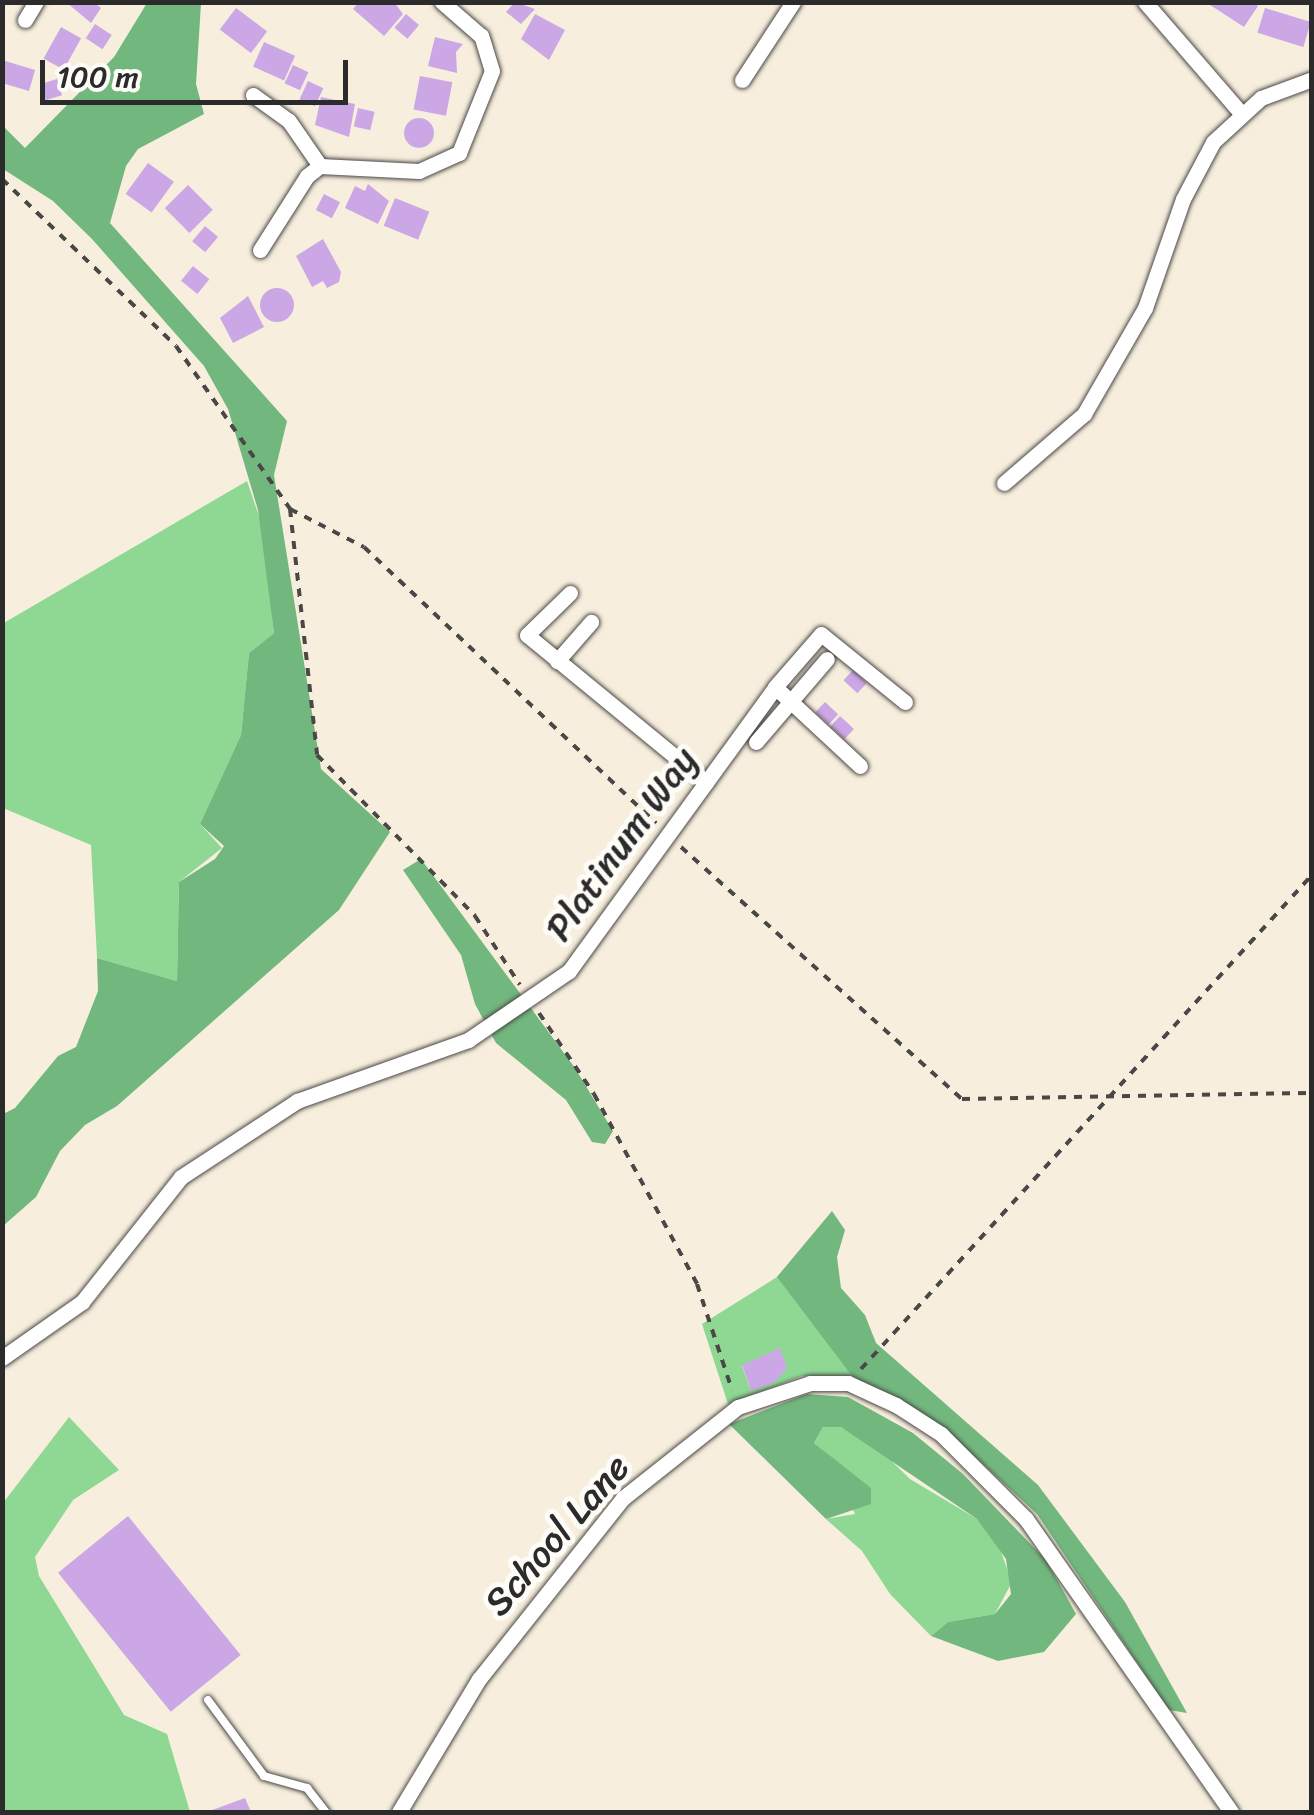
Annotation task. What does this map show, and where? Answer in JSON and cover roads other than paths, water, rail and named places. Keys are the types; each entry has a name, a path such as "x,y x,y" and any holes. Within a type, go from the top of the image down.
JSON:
{"street":[{"path":"24,20 36,2"},
{"path":"260,250 306,176 320,166 419,171 459,153 492,71 481,36 442,2"},
{"path":"742,80 793,2"},
{"path":"1144,2 1240,112"},
{"path":"1004,483 1084,414 1145,308 1184,199 1212,142 1240,112 1312,79"},
{"path":"253,95 289,121 320,166"},
{"path":"570,594 527,636 706,782"},
{"path":"557,660 591,622"},
{"name":"Platinum Way","path":"3,1356 82,1302 181,1178 297,1101 468,1040 569,971 775,686 822,634 904,702"},
{"path":"756,742 827,658"},
{"path":"775,686 860,766"},
{"name":"School Lane","path":"399,1812 479,1679 623,1498 738,1407 810,1383 848,1384 941,1434 1026,1519 1231,1812"}],"lane":[{"path":"208,1700 264,1776 307,1788 326,1812"}]}
